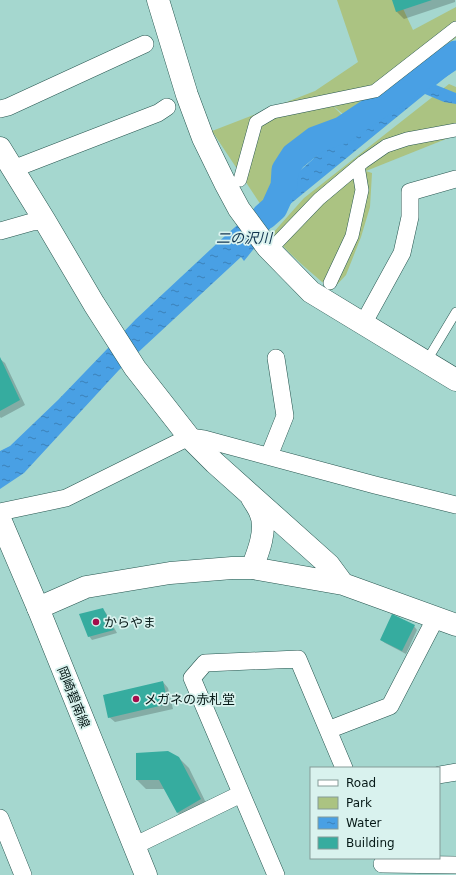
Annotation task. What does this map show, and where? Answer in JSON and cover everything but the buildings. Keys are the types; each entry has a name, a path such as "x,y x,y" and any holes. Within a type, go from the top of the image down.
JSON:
{"street":[{"path":"158,0 187,95 203,138 239,209 268,249 311,292 456,380"},
{"path":"240,180 256,122 273,112 375,91 456,28"},
{"path":"0,109 8,107 145,44"},
{"path":"13,169 158,113 167,107"},
{"path":"268,249 319,199 358,166 386,146 407,139 456,130"},
{"path":"0,148 94,304 135,368 190,437 215,463 329,565 343,584"},
{"path":"330,283 352,236 362,190 358,166"},
{"path":"363,324 402,253 410,217 410,192 456,180"},
{"path":"0,231 32,222 45,221"},
{"path":"269,456 286,416 276,358"},
{"path":"0,512 66,498 190,437 204,439 456,505"},
{"path":"249,494 261,513 262,528 260,548 252,568"},
{"name":"岡崎碧南線","path":"0,519 38,608 146,875"},
{"path":"38,608 86,587 170,573 232,568 252,568 343,584 456,625"},
{"path":"328,730 390,706 435,617"},
{"path":"276,875 192,678 205,663 298,659 344,767"},
{"path":"440,775 456,772"},
{"path":"134,846 241,794"},
{"path":"0,818 23,875"},
{"path":"383,866 456,865"}],"lane":[{"path":"426,362 456,312"}],"green space":[{"path":"337,0 399,0 413,30 456,7 456,38 348,118 332,105 343,116 292,144 261,205 212,131 315,91 358,62"},
{"path":"449,84 456,87 456,135 366,171 372,173 370,207 361,237 346,275 332,290 301,264 272,234 304,198"}],"water":[{"path":"456,45 456,69 436,85 456,93 456,104 444,102 425,94 289,205 244,261 241,257 119,370 24,473 0,489 0,451 10,446 58,400 136,319 226,235 319,154 264,199 283,157 363,109 339,137 399,84"}],"waterway":[{"name":"二の沢川","path":"265,216 274,208 284,186 285,170 294,156 315,140 342,130 456,54"}],"place":[{"name":"からやま","path":"96,622"},
{"name":"メガネの赤札堂","path":"136,699"}]}
